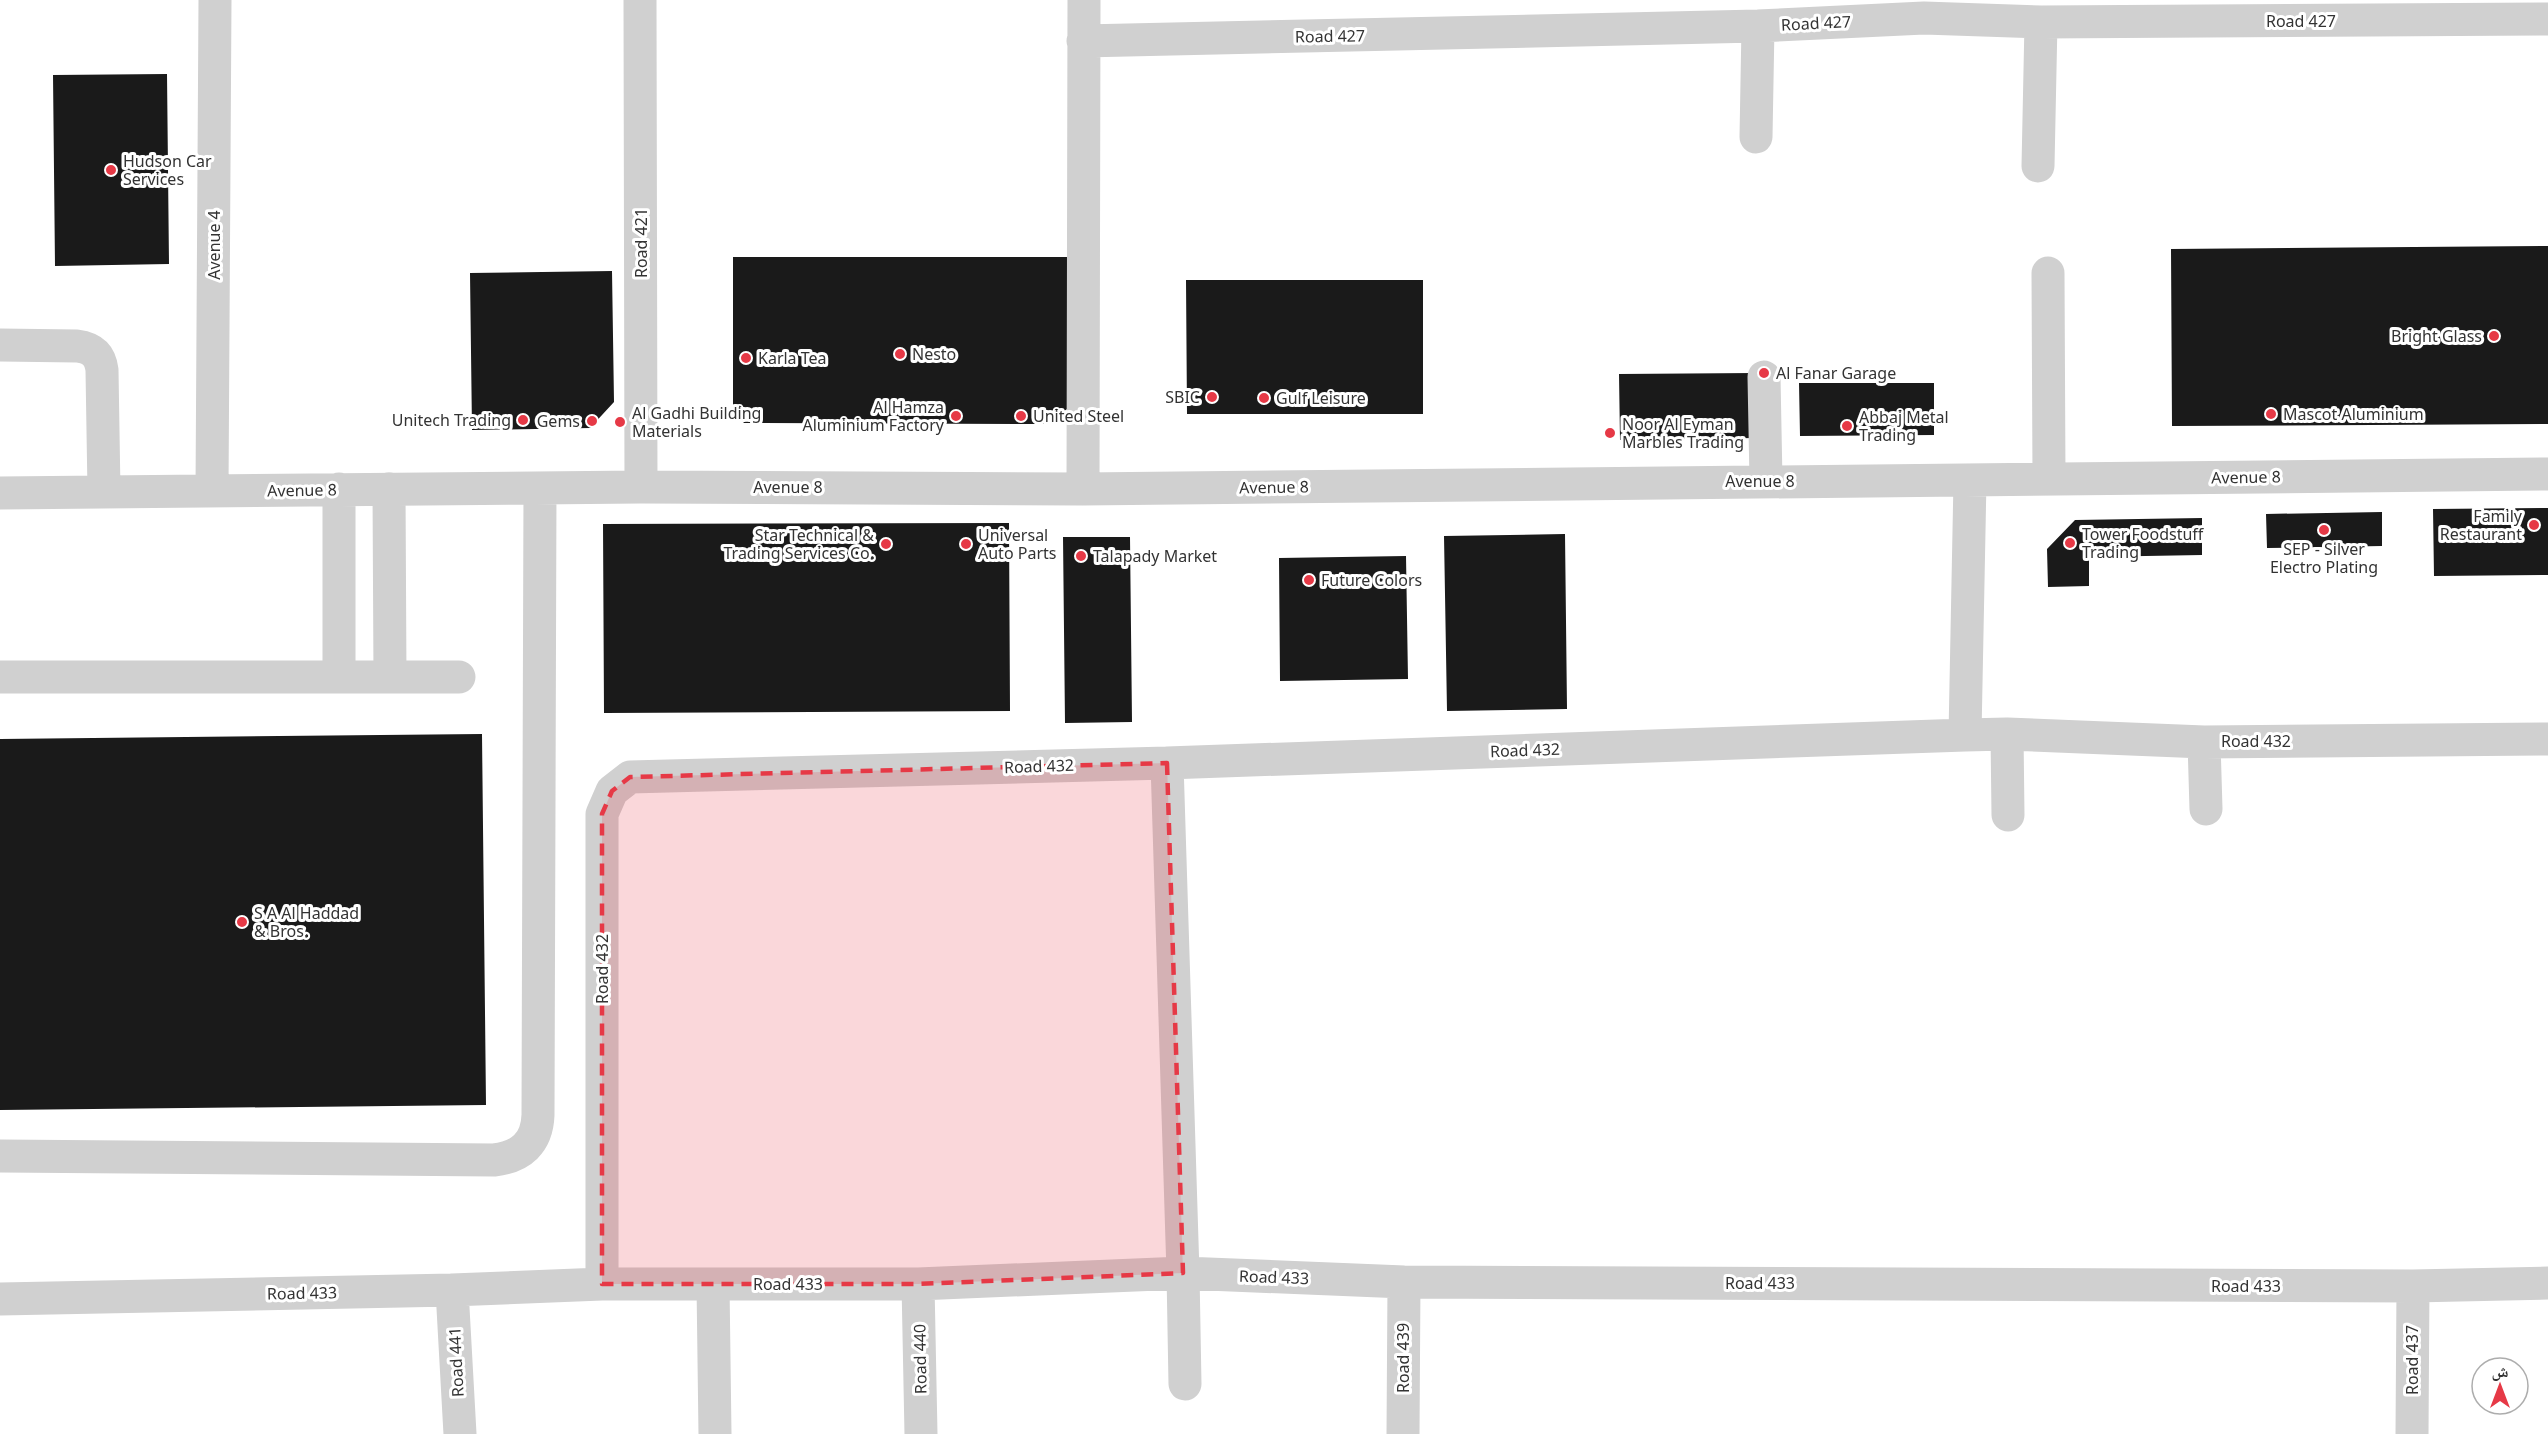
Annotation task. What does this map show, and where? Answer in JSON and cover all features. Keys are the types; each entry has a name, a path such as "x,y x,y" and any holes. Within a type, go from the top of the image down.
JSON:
{"street":[{"name":"Avenue 4","path":"212,490 215,0"},
{"name":"Road 421","path":"640,0 641,487"},
{"path":"1083,0 1083,489"},
{"name":"Road 427","path":"1083,41 1758,26 1924,9 2040,22 2548,20"},
{"path":"2038,166 2040,22"},
{"path":"1756,137 1758,26"},
{"path":"2048,273 2049,479"},
{"path":"0,345 87,347 101,360 104,492"},
{"path":"1764,377 1766,481"},
{"name":"Avenue 8","path":"0,493 641,487 1083,489 2548,474"},
{"path":"1970,480 1989,735 2002,815"},
{"path":"0,1156 494,1160 508,1158 521,1152 531,1142 537,1128 538,1115 540,488"},
{"path":"339,489 339,677"},
{"path":"389,489 390,677"},
{"path":"0,677 459,677"},
{"name":"Road 432","path":"602,1284 602,814 612,791 630,777 1167,763 1989,735 2204,742 2548,740"},
{"path":"2204,742 2206,808"},
{"path":"1167,763 1176,1384"},
{"name":"Road 433","path":"0,1299 452,1290 602,1284 918,1284 1174,1274 1404,1282 2413,1286 2548,1283"},
{"name":"Road 439","path":"1403,1434 1404,1282"},
{"path":"713,1284 715,1434"},
{"name":"Road 440","path":"918,1284 921,1434"},
{"name":"Road 437","path":"2412,1434 2413,1286"},
{"name":"Road 441","path":"452,1290 460,1434"}],"highlighted area":[{"path":"1167,763 1183,1273 918,1284 602,1284 602,814 612,791 630,777"}],"building":[{"name":"Hudson Car Services","path":"167,74 169,264 55,266 53,75"},
{"path":"2548,246 2548,424 2172,426 2171,249"},
{"name":"Nesto","path":"733,257 1067,257 1067,409 1051,424 744,423 733,410"},
{"path":"612,271 614,402 590,428 472,430 470,273"},
{"path":"1186,280 1423,280 1423,414 1187,414"},
{"path":"1755,373 1756,438 1620,440 1619,374"},
{"path":"1799,383 1934,383 1934,435 1800,436"},
{"path":"2548,508 2548,575 2434,576 2433,509"},
{"name":"SEP - Silver Electro Plating","path":"2382,512 2382,546 2267,548 2266,514"},
{"path":"2202,518 2202,555 2089,557 2089,586 2048,587 2047,549 2075,520"},
{"path":"1009,523 1010,711 604,713 603,524"},
{"path":"1565,534 1567,709 1447,711 1444,536"},
{"path":"1063,537 1130,537 1132,722 1065,723"},
{"path":"1406,556 1408,679 1280,681 1279,558"},
{"name":"S A Al Haddad & Bros.","path":"482,734 486,1105 0,1110 0,739"}],"place":[{"name":"Hudson Car Services","path":"111,170"},
{"name":"Bright Glass","path":"2494,336"},
{"name":"Nesto","path":"900,354"},
{"name":"Karla Tea","path":"746,358"},
{"name":"Al Fanar Garage","path":"1764,373"},
{"name":"SBIC","path":"1212,397"},
{"name":"Gulf Leisure","path":"1264,398"},
{"name":"Mascot Aluminium","path":"2271,414"},
{"name":"Al Hamza Aluminium Factory","path":"956,416"},
{"name":"United Steel","path":"1021,416"},
{"name":"Unitech Trading","path":"523,420"},
{"name":"Gems","path":"592,421"},
{"name":"Al Gadhi Building Materials","path":"620,422"},
{"name":"Abbaj Metal Trading","path":"1847,426"},
{"name":"Noor Al Eyman Marbles Trading","path":"1610,433"},
{"name":"Family Restaurant","path":"2534,525"},
{"name":"SEP - Silver Electro Plating","path":"2324,530"},
{"name":"Tower Foodstuff Trading","path":"2070,543"},
{"name":"Star Technical & Trading Services Co.","path":"886,544"},
{"name":"Universal Auto Parts","path":"966,544"},
{"name":"Talapady Market","path":"1081,556"},
{"name":"Future Colors","path":"1309,580"},
{"name":"S A Al Haddad & Bros.","path":"242,922"}]}
